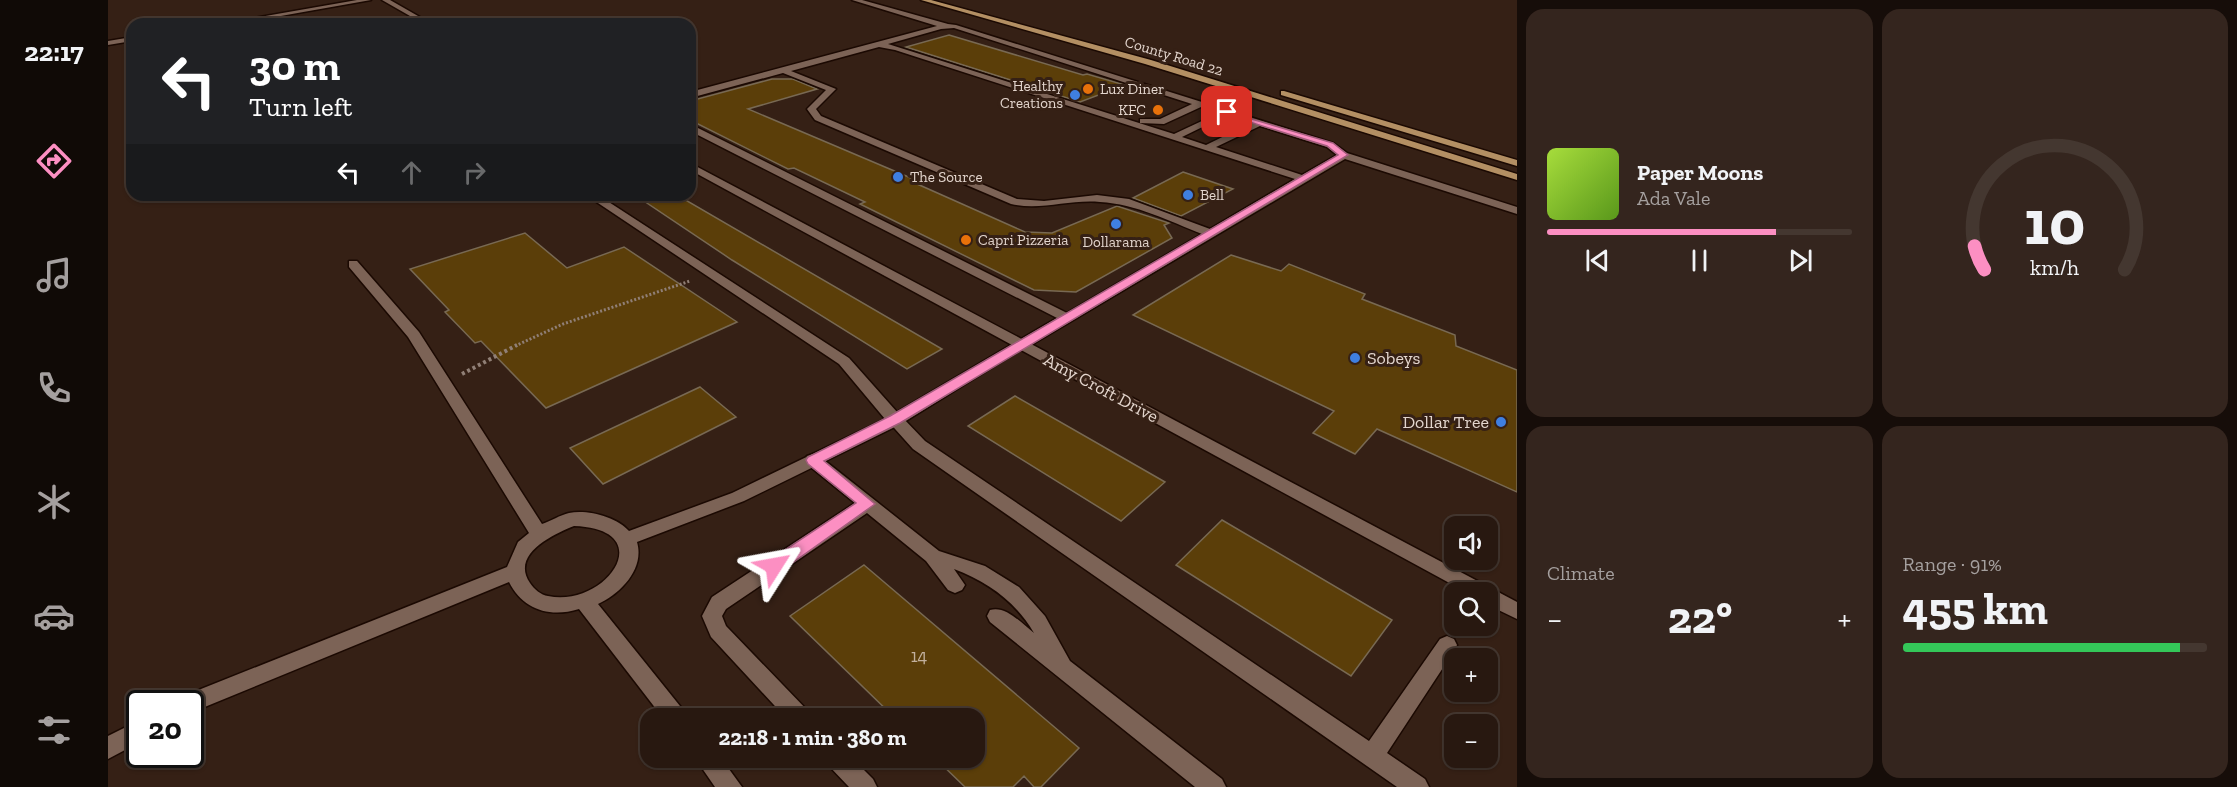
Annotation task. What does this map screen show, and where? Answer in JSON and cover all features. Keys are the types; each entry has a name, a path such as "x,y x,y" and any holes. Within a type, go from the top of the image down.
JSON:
{"main road":[{"name":"County Road 22","path":"924,0 1148,62 1517,177"},
{"name":"County Road 22","path":"929,0 1268,89"},
{"path":"1148,62 1332,112 1517,169"},
{"path":"1280,92 1517,163"}],"street":[{"path":"259,18 368,0"},
{"path":"386,0 418,18"},
{"path":"855,0 948,26 1227,112 1330,145 1344,155 1517,211"},
{"path":"696,93 948,26"},
{"path":"108,43 126,40"},
{"path":"879,45 896,48 1304,178"},
{"path":"782,70 832,89 812,110 818,118 1016,202 1044,204 1097,198 1129,202 1211,233"},
{"path":"1104,105 1126,117 1152,123 1161,122 1200,104"},
{"path":"1174,137 1227,112"},
{"path":"1207,148 1260,123"},
{"path":"696,130 1067,318"},
{"path":"627,539 738,497 895,420 1344,155"},
{"name":"Amy Croft Drive","path":"696,169 1463,582"},
{"path":"600,201 844,361 919,445 1417,787"},
{"path":"353,264 414,335 538,533"},
{"path":"813,460 933,556 955,585"},
{"path":"791,708 718,631 712,616 719,603 867,504"},
{"path":"589,519 605,522 618,529 627,539 630,552 627,567 618,581 603,593 584,601 564,605 544,604 528,597 518,586 514,572 517,558 526,544 538,533 563,522 589,519"},
{"path":"933,556 968,565 998,580 1028,606 1050,640 1063,668"},
{"path":"204,698 514,572"},
{"path":"584,601 668,708"},
{"path":"1498,601 1517,611"},
{"path":"997,616 1214,787"},
{"path":"1372,756 1447,645"},
{"path":"108,748 126,738"},
{"path":"715,768 730,787"},
{"path":"847,768 865,787"}],"path":[{"path":"443,381 488,363 542,333 711,273"}],"building":[{"path":"949,35 1083,75 1087,74 1125,85 1080,102 906,47"},
{"path":"772,79 793,79 817,89 748,109 918,181 915,183 1025,232 1052,233 1117,206 1169,223 1164,225 1172,238 1076,292 1034,290 860,204 865,202 794,168 788,169 696,123 696,99"},
{"path":"1183,172 1233,189 1181,216 1133,198"},
{"path":"644,201 687,201 942,349 907,369 732,260"},
{"path":"525,233 567,268 624,247 737,322 546,408 481,341 475,343 445,312 449,310 410,269"},
{"name":"Sobeys","path":"1231,255 1281,271 1289,264 1365,294 1362,299 1455,335 1456,346 1517,370 1517,492 1377,429 1355,454 1313,433 1334,411 1133,315"},
{"path":"700,387 736,417 603,484 570,448"},
{"path":"1015,396 1165,482 1121,521 968,426"},
{"path":"1222,520 1392,620 1351,676 1176,565"},
{"path":"864,565 1079,748 1041,787 1034,787 1024,776 1013,787 965,787 945,768 985,768 985,708 885,708 790,616"}],"place":[{"name":"Lux Diner","path":"1088,89"},
{"name":"Healthy Creations","path":"1075,95"},
{"name":"KFC","path":"1158,110"},
{"name":"The Source","path":"898,177"},
{"name":"Bell","path":"1188,195"},
{"name":"Dollarama","path":"1116,224"},
{"name":"Capri Pizzeria","path":"966,240"},
{"name":"Sobeys","path":"1355,358"},
{"name":"Dollar Tree","path":"1501,422"}],"route":[{"path":"774,566 867,504 813,460 895,420 1344,155 1330,145 1227,112"}]}
